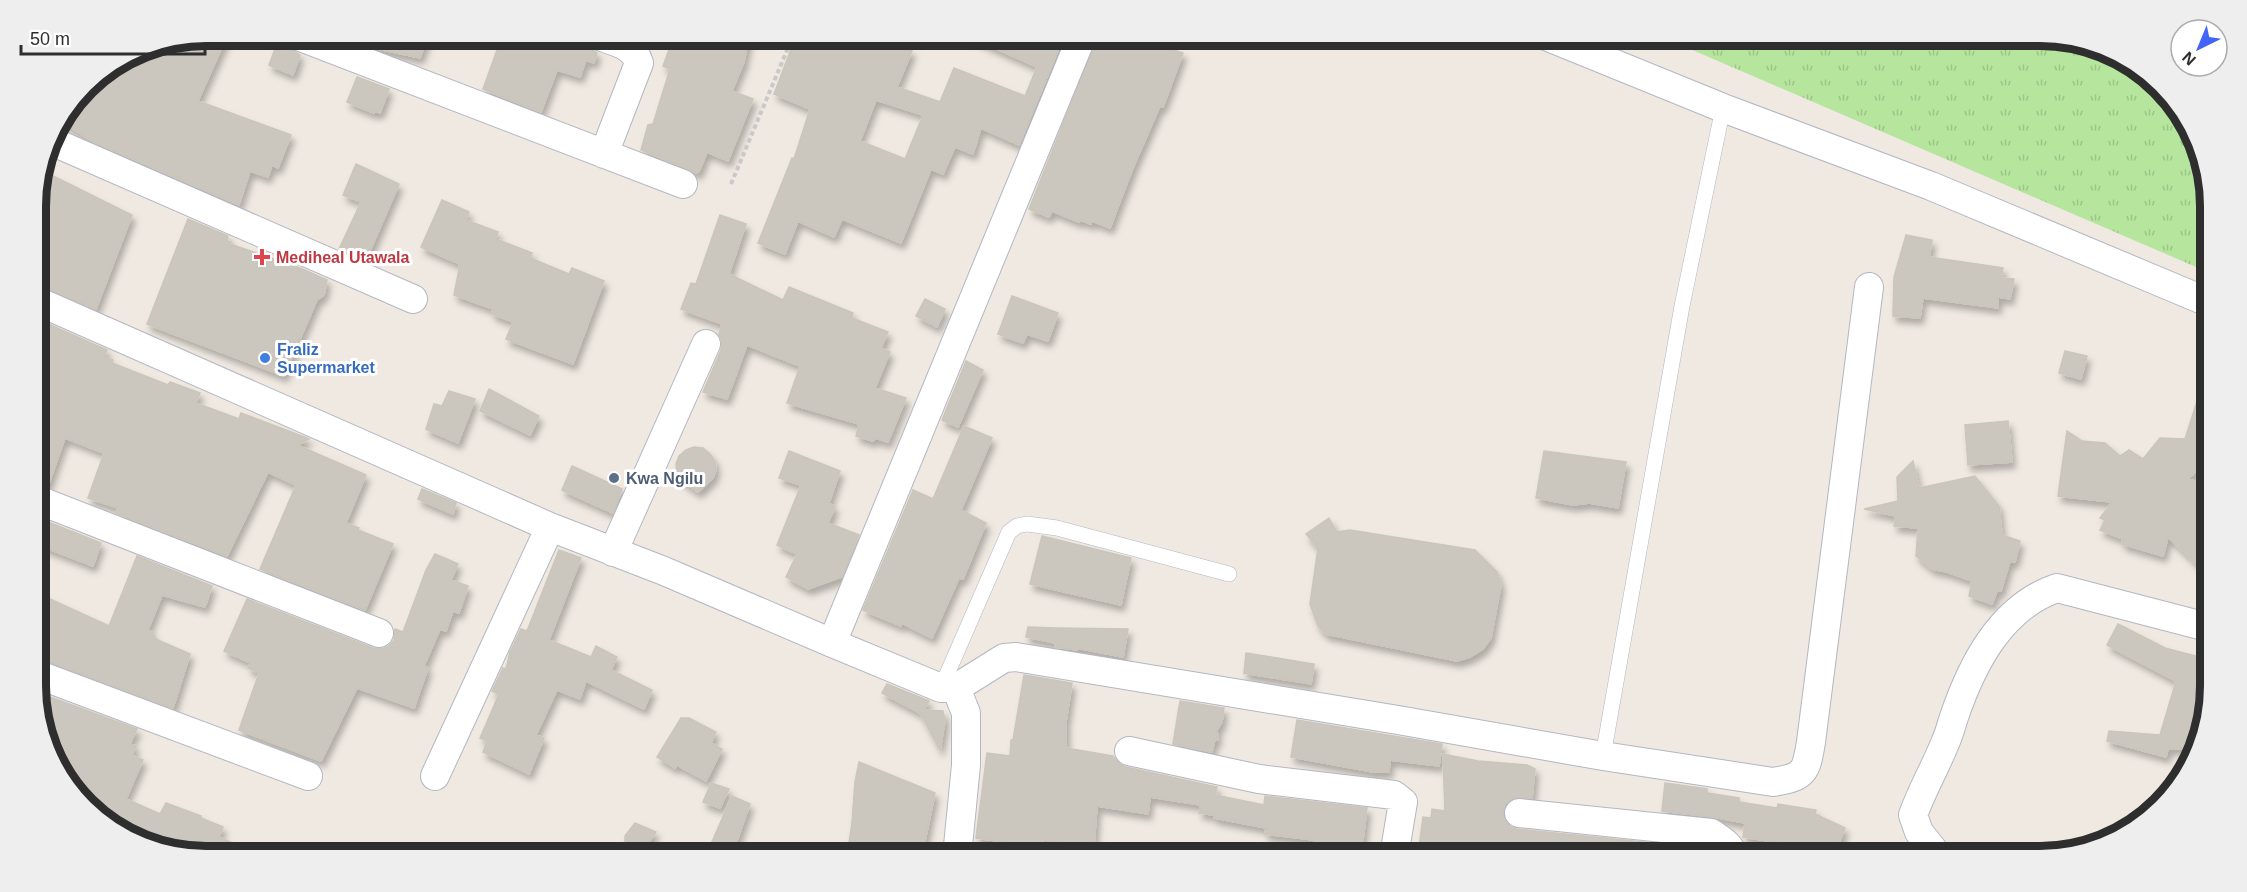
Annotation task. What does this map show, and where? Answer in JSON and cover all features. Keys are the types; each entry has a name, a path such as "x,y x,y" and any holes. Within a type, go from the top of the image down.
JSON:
{"street":[{"path":"1571,46 1723,108 1931,186 2200,299"},
{"path":"326,47 682,184"},
{"path":"604,154 639,63 637,54 627,47"},
{"path":"832,643 1078,47"},
{"path":"59,145 413,299"},
{"path":"949,688 1004,658 1016,657 1603,756 1773,782 1794,779 1806,767 1869,287"},
{"path":"47,305 550,527 832,643 949,688 966,713 963,846"},
{"path":"614,552 706,344"},
{"path":"46,503 379,633"},
{"path":"435,776 550,527"},
{"path":"1929,845 1919,832 1913,815 1946,743 1954,715 1982,654 1999,628 2018,609 2038,594 2057,588 2200,625"},
{"path":"46,678 308,776"},
{"path":"1129,751 1259,779 1394,795 1403,802 1396,845"},
{"path":"1519,813 1711,833 1727,845"}],"lane":[{"path":"1603,756 1682,306 1723,108"},
{"path":"949,688 1009,532 1017,526 1027,524 1057,528 1229,574"}],"path":[{"path":"730,184 788,47"}],"green space":[{"path":"1684,46 2041,46 2082,52 2111,63 2129,73 2154,93 2179,126 2188,145 2199,185 2200,269"}],"building":[{"path":"1143,46 1149,49 1150,46 1163,46 1183,53 1163,107 1160,106 1110,228 1092,221 1091,224 1080,220 1079,222 1052,211 1049,217 1029,209 1094,47"},
{"path":"196,47 222,47 198,101 291,135 278,168 272,165 268,177 250,171 239,205 94,142 68,126 93,93 118,73 145,59 165,52"},
{"path":"276,47 287,47 300,55 293,75 269,65"},
{"path":"372,47 424,47 420,58"},
{"path":"498,47 587,47 597,53 594,63 586,60 580,77 557,70 541,112 483,89"},
{"path":"670,47 747,47 744,62 732,91 753,99 728,161 707,152 699,172 696,173 641,150 648,125 653,124 670,69 663,66"},
{"path":"792,47 901,47 912,51 897,87 940,102 954,68 1025,96 1037,67 992,47 1060,47 1019,145 981,128 973,154 955,147 943,174 931,169 901,243 842,219 834,237 798,221 785,254 758,243 792,158 794,159 810,109 774,94","holes":["876,100 923,115 905,159 860,141"]},
{"path":"357,77 389,89 380,113 375,111 374,113 347,102"},
{"path":"356,164 399,184 366,260 339,249 361,202 343,195"},
{"path":"50,175 132,215 96,309 47,289 47,196"},
{"path":"442,200 469,212 466,220 498,232 496,239 532,253 530,258 569,274 572,268 604,281 573,364 506,339 513,322 492,314 493,309 454,295 460,264 421,247"},
{"path":"720,215 746,224 729,274 783,300 789,287 853,313 852,318 888,332 881,348 890,352 875,388 906,398 888,442 856,436 859,424 787,403 800,366 747,345 727,399 703,392 721,350 722,342 719,334 722,324 681,309 691,283 696,284"},
{"path":"188,219 228,236 227,241 231,242 230,244 300,268 327,280 324,295 317,300 284,376 147,324"},
{"path":"1906,235 1932,240 1929,257 2003,268 2001,278 2014,279 2010,299 1998,297 1998,308 1923,298 1920,318 1893,316 1894,277"},
{"path":"1012,296 1058,313 1048,341 1027,334 1023,343 998,334"},
{"path":"925,299 945,309 937,327 916,316"},
{"path":"47,323 107,350 104,357 113,360 112,363 168,385 170,382 200,393 196,403 239,419 241,413 307,438 309,439 297,445 366,475 346,523 393,544 365,610 260,569 296,485 268,472 227,556 116,513 118,508 88,498 104,453 65,438 48,486"},
{"path":"2065,351 2087,356 2081,379 2059,373"},
{"path":"966,361 983,370 958,427 942,420"},
{"path":"489,389 539,416 530,435 480,411"},
{"path":"449,391 475,399 458,443 426,429 434,404 442,406"},
{"path":"2200,392 2200,468 2188,479 2200,483 2200,567 2168,537 2163,556 2122,544 2123,539 2100,530 2105,520 2100,518 2112,502 2058,496 2067,431 2082,441 2105,443 2120,456 2129,450 2143,459 2160,438 2185,439"},
{"path":"2008,421 2012,462 1968,465 1965,425"},
{"path":"964,426 992,438 961,510 986,523 963,579 959,578 932,638 902,623 901,626 863,610 913,490 933,499"},
{"path":"694,447 703,448 710,454 715,461 716,470 713,478 698,492 682,481 677,473 676,464 679,456"},
{"path":"789,451 840,471 829,503 835,507 828,523 859,535 842,577 808,589 786,577 797,554 777,545 801,485 779,478"},
{"path":"1544,451 1626,462 1618,508 1589,503 1573,505 1536,498"},
{"path":"1913,461 1919,488 1975,476 1999,506 2002,535 2020,541 2015,562 2010,561 2001,591 1997,591 1992,604 1969,596 1972,581 1932,569 1916,556 1918,528 1894,526 1896,516 1864,509 1898,501 1897,477"},
{"path":"572,466 622,489 613,513 562,490"},
{"path":"422,489 456,503 453,514 418,499"},
{"path":"1329,518 1337,532 1350,530 1475,550 1497,572 1501,585 1491,638 1483,649 1470,657 1457,661 1326,634 1318,626 1310,604 1318,548 1306,534"},
{"path":"46,521 101,543 93,566 46,548"},
{"path":"1042,536 1131,558 1121,605 1030,584"},
{"path":"559,550 581,558 549,640 591,657 596,646 617,657 611,670 652,690 644,709 586,681 580,699 557,690 536,735 544,738 529,774 483,752 487,741 480,738 499,694 492,691 503,668 506,669 510,652 521,629 527,631"},
{"path":"435,554 458,564 451,580 468,586 459,613 453,611 446,631 440,629 424,666 428,668 414,708 357,688 321,761 239,730 259,673 248,668 251,663 224,651 247,599 373,648 382,649 394,640 395,629 403,632 426,570"},
{"path":"137,556 212,586 205,607 162,595 148,630 153,632 151,637 190,654 173,708 46,662 46,597 109,626"},
{"path":"2118,624 2165,648 2200,657 2200,696 2197,717 2187,748 2168,749 2166,757 2107,741 2109,731 2160,735 2176,681 2107,645"},
{"path":"1028,627 1128,629 1123,657 1077,648 1077,650 1055,647 1055,643 1026,637"},
{"path":"1246,653 1314,664 1311,684 1244,673"},
{"path":"1024,675 1072,683 1066,722 1066,748 1113,756 1118,763 1126,767 1217,787 1215,795 1264,805 1265,796 1367,808 1362,845 1314,845 1314,840 1265,834 1266,828 1199,813 1201,805 1150,797 1148,814 1097,806 1094,846 1044,840 1043,846 1032,846 976,838 987,753 1010,756 1011,740 1013,740"},
{"path":"887,684 929,701 924,710 943,711 945,721 940,750 920,713 882,693"},
{"path":"47,696 137,729 130,744 136,746 132,755 143,760 126,799 160,814 166,803 201,816 223,827 219,837 239,846 206,846 165,840 136,829 101,806 73,774 63,756 55,737"},
{"path":"1180,701 1224,708 1222,722 1217,730 1218,740 1215,739 1212,752 1173,744"},
{"path":"681,718 689,718 716,732 711,743 722,749 706,781 677,765 675,768 657,757"},
{"path":"1297,720 1442,744 1439,766 1390,760 1389,772 1373,772 1291,757"},
{"path":"1443,754 1478,761 1527,765 1535,769 1532,798 1513,798 1505,804 1504,819 1510,827 1673,845 1419,845 1423,817 1431,818 1432,809 1445,811"},
{"path":"859,762 935,793 924,846 915,843 915,846 849,846"},
{"path":"711,783 729,789 720,808 703,802"},
{"path":"1665,783 1707,789 1707,793 1739,798 1739,802 1777,808 1778,804 1816,810 1815,814 1845,828 1838,845 1797,845 1743,837 1745,823 1662,811"},
{"path":"732,796 750,804 735,846 711,844"},
{"path":"635,823 656,832 647,846 623,846 625,836"}],"place":[{"name":"Mediheal Utawala","path":"262,257"},
{"name":"Fraliz Supermarket","path":"265,358"},
{"name":"Kwa Ngilu","path":"614,478"}]}
